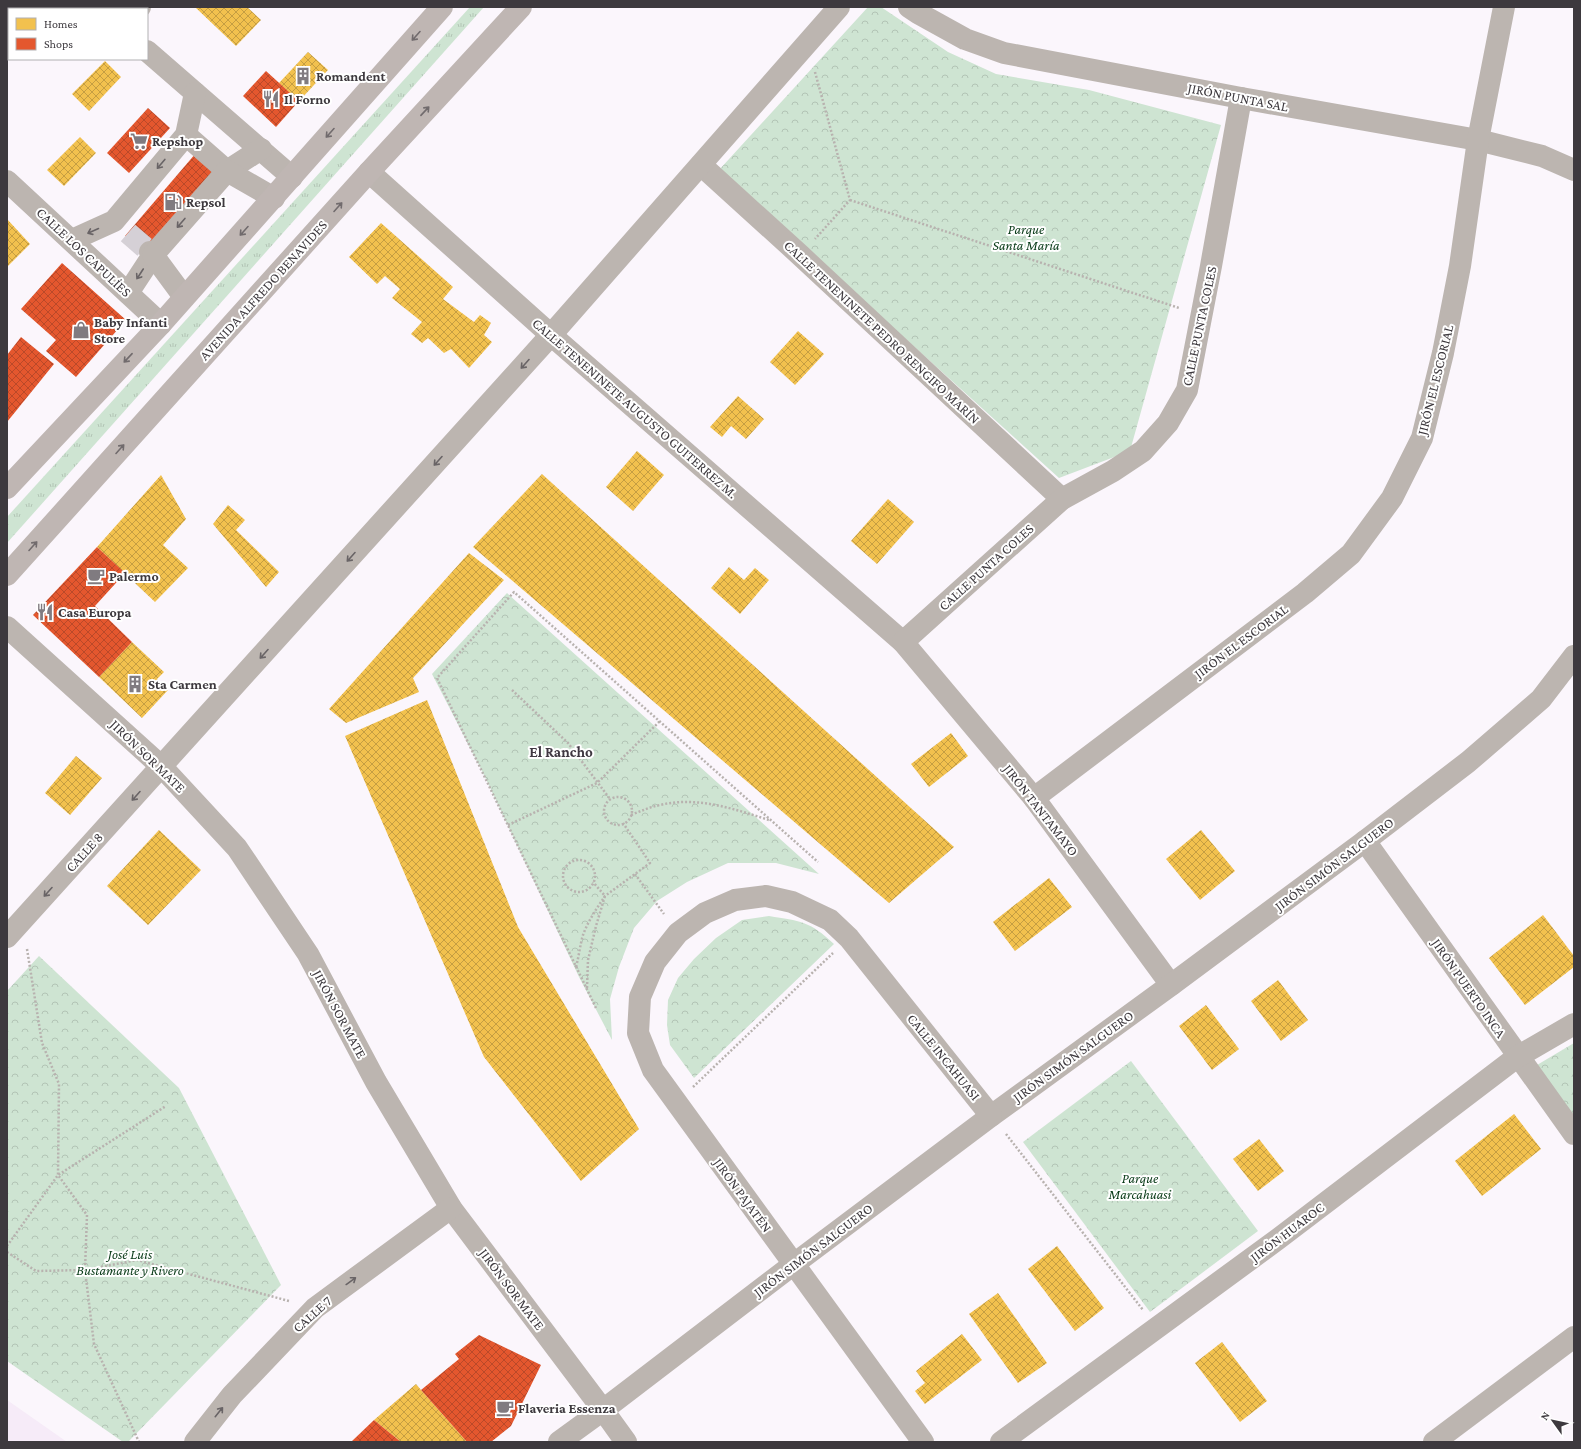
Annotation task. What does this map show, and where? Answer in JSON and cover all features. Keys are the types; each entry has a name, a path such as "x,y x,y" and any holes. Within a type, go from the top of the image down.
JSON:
{"main road":[{"path":"9,482 160,324 274,198 442,7"},
{"name":"AVENIDA ALFREDO BENAVIDES","path":"7,575 369,172 521,7"}],"street":[{"name":"CALLE 8","path":"7,938 551,335 701,166 839,7"},
{"name":"JIRÓN PUNTA SAL","path":"909,7 965,39 1004,53 1241,98 1478,140 1542,156 1574,170"},
{"name":"JIRÓN EL ESCORIAL","path":"1034,798 1305,593 1351,554 1392,498 1422,438 1443,353 1460,266 1478,140 1504,7"},
{"path":"148,52 292,177"},
{"path":"72,240 121,227 186,135 195,93"},
{"name":"CALLE PUNTA COLES","path":"903,642 1062,499 1113,471 1143,451 1168,423 1187,390 1241,98"},
{"path":"186,135 227,171 274,198"},
{"path":"128,293 151,253 227,171 261,150"},
{"name":"CALLE TENENINETE PEDRO RENGIFO MARÍN","path":"701,166 800,255 1062,499"},
{"name":"CALLE TENENINETE AUGUSTO GUITERREZ M.","path":"369,172 551,335 903,642"},
{"name":"CALLE LOS CAPULÍES","path":"7,181 72,240 160,324"},
{"path":"151,253 184,297"},
{"name":"JIRÓN SOR MATE","path":"7,627 162,767 237,848 308,954 376,1082 451,1208 626,1442"},
{"name":"JIRÓN TANTAMAYO","path":"903,642 1034,798 1172,985"},
{"name":"JIRÓN SIMÓN SALGUERO","path":"559,1442 991,1116 1172,985 1468,762 1541,699 1574,656"},
{"name":"JIRÓN PUERTO INCA","path":"1365,841 1517,1057 1574,1134"},
{"name":"CALLE INCAHUASI","path":"678,933 705,913 735,900 766,896 792,902 830,920 849,938 991,1116"},
{"name":"JIRÓN PAJATÉN","path":"678,933 655,962 640,997 638,1032 653,1070 923,1442"},
{"name":"JIRÓN HUAROC","path":"1001,1442 1278,1239 1517,1057 1574,1024"},
{"name":"CALLE 7","path":"195,1442 232,1395 315,1308 451,1208"},
{"path":"1434,1442 1574,1337"}],"path":[{"path":"807,44 850,200"},
{"path":"800,255 850,200"},
{"path":"850,200 1201,315"},
{"path":"596,1008 437,678 514,592 818,862"},
{"path":"512,690 568,743 610,799"},
{"path":"508,825 597,783 660,721"},
{"path":"616,797 625,799 631,806 631,815 629,819 623,823 612,823 606,818 604,808 605,804 610,799 616,797"},
{"path":"631,815 661,805 688,802 723,805 772,820"},
{"path":"576,967 583,936 591,918 605,896 650,863 623,823"},
{"path":"576,860 586,861 590,864 595,873 593,882 586,890 575,891 570,889 564,880 565,869 576,860"},
{"path":"635,874 678,933"},
{"path":"593,882 605,896"},
{"path":"587,989 588,960 605,896"},
{"path":"23,920 42,1043 59,1084 58,1176 87,1215 85,1270 94,1344 139,1442"},
{"path":"676,1103 849,938"},
{"path":"7,1246 58,1176 166,1106"},
{"path":"991,1116 1157,1327"},
{"path":"7,1252 36,1270 85,1270 137,1260 315,1308"}],"shaded area":[{"path":"7,1400 67,1442 7,1442"}],"green space":[{"path":"470,7 484,7 7,543 7,517"},
{"name":"Parque Santa María","path":"868,7 881,7 948,52 996,74 1089,90 1221,125 1130,451 1059,478 719,170"},
{"path":"507,593 819,874 776,863 728,863 687,882 657,901 634,928 619,967 610,999 612,1040 579,977 484,775 432,674"},
{"path":"769,916 789,919 811,926 826,936 834,944 694,1078 670,1045 667,1025 668,1000 678,978 694,959 716,938 742,920"},
{"name":"José Luis Bustamante y Rivero","path":"39,956 179,1088 281,1285 128,1442 123,1442 7,1361 7,991"},
{"path":"1574,1043 1574,1117 1537,1065"},
{"name":"Parque Marcahuasi","path":"1131,1061 1258,1231 1150,1312 1023,1142"}],"building: Homes":[{"path":"7,7 37,7 8,8 8,33"},
{"path":"247,7 261,20 236,46 196,8"},
{"name":"Romandent","path":"308,52 328,70 299,101 279,83"},
{"path":"105,61 121,77 89,111 72,94"},
{"path":"80,137 96,153 64,186 47,170"},
{"path":"7,219 30,244 7,267"},
{"path":"381,223 453,287 443,299 474,322 480,315 491,323 484,335 492,342 469,368 451,349 444,353 428,338 422,343 411,334 422,322 392,298 400,289 385,276 377,284 349,257"},
{"path":"798,331 824,354 795,385 770,362"},
{"path":"738,396 764,419 746,439 731,426 722,437 710,427"},
{"path":"637,451 664,475 633,511 606,487"},
{"path":"542,474 954,847 889,903 473,547"},
{"path":"161,475 186,519 163,545 188,568 155,602 97,547"},
{"path":"888,499 914,522 877,564 851,541"},
{"path":"228,505 245,520 236,530 279,572 266,587 213,524"},
{"path":"469,553 504,580 413,678 419,692 346,723 329,709"},
{"path":"729,567 744,580 755,568 769,580 740,614 711,588"},
{"name":"Sta Carmen","path":"132,642 164,672 157,679 168,690 142,718 99,677"},
{"path":"427,700 518,927 639,1129 581,1181 484,1057 345,736"},
{"path":"951,733 968,756 929,787 911,764"},
{"path":"76,756 102,778 70,815 45,793"},
{"path":"159,830 201,870 148,925 107,886"},
{"path":"1201,830 1235,871 1200,900 1166,859"},
{"path":"1049,878 1072,907 1015,951 993,922"},
{"path":"1543,915 1574,956 1574,967 1525,1005 1489,958"},
{"path":"1278,980 1308,1020 1281,1041 1251,1001"},
{"path":"1206,1005 1239,1049 1212,1070 1179,1026"},
{"path":"1514,1114 1541,1149 1482,1196 1455,1161"},
{"path":"1259,1139 1284,1171 1258,1191 1233,1159"},
{"path":"1057,1246 1104,1308 1075,1331 1028,1269"},
{"path":"998,1293 1047,1363 1018,1383 969,1314"},
{"path":"962,1334 982,1360 925,1404 915,1391 925,1383 916,1371"},
{"path":"1222,1342 1267,1401 1240,1422 1195,1363"},
{"path":"416,1384 467,1442 401,1442 374,1420"}],"building: Shops":[{"name":"Il Forno","path":"266,71 299,101 276,127 243,96"},
{"name":"Repshop","path":"148,108 170,128 129,173 107,153"},
{"name":"Repsol","path":"196,153 218,172 147,255 125,236"},
{"name":"Baby Infanti Store","path":"62,263 126,320 76,377 46,351 56,340 21,309"},
{"path":"21,337 54,364 7,422 7,355"},
{"path":"97,547 125,573 95,606 132,642 99,677 33,615"},
{"path":"479,1335 541,1365 511,1426 491,1442 467,1442 421,1390 459,1359 455,1354"},
{"path":"374,1420 401,1442 351,1442"}],"tunnel":[{"path":"128,233 150,252"}],"place":[{"name":"Romandent","path":"303,76"},
{"name":"Il Forno","path":"271,99"},
{"name":"Repshop","path":"139,141"},
{"name":"Repsol","path":"173,202"},
{"name":"Baby Infanti Store","path":"81,330"},
{"name":"Palermo","path":"96,576"},
{"name":"Casa Europa","path":"45,612"},
{"name":"Sta Carmen","path":"135,684"},
{"name":"Flaveria Essenza","path":"505,1408"}],"district":[{"name":"El Rancho","path":"561,752"}]}
